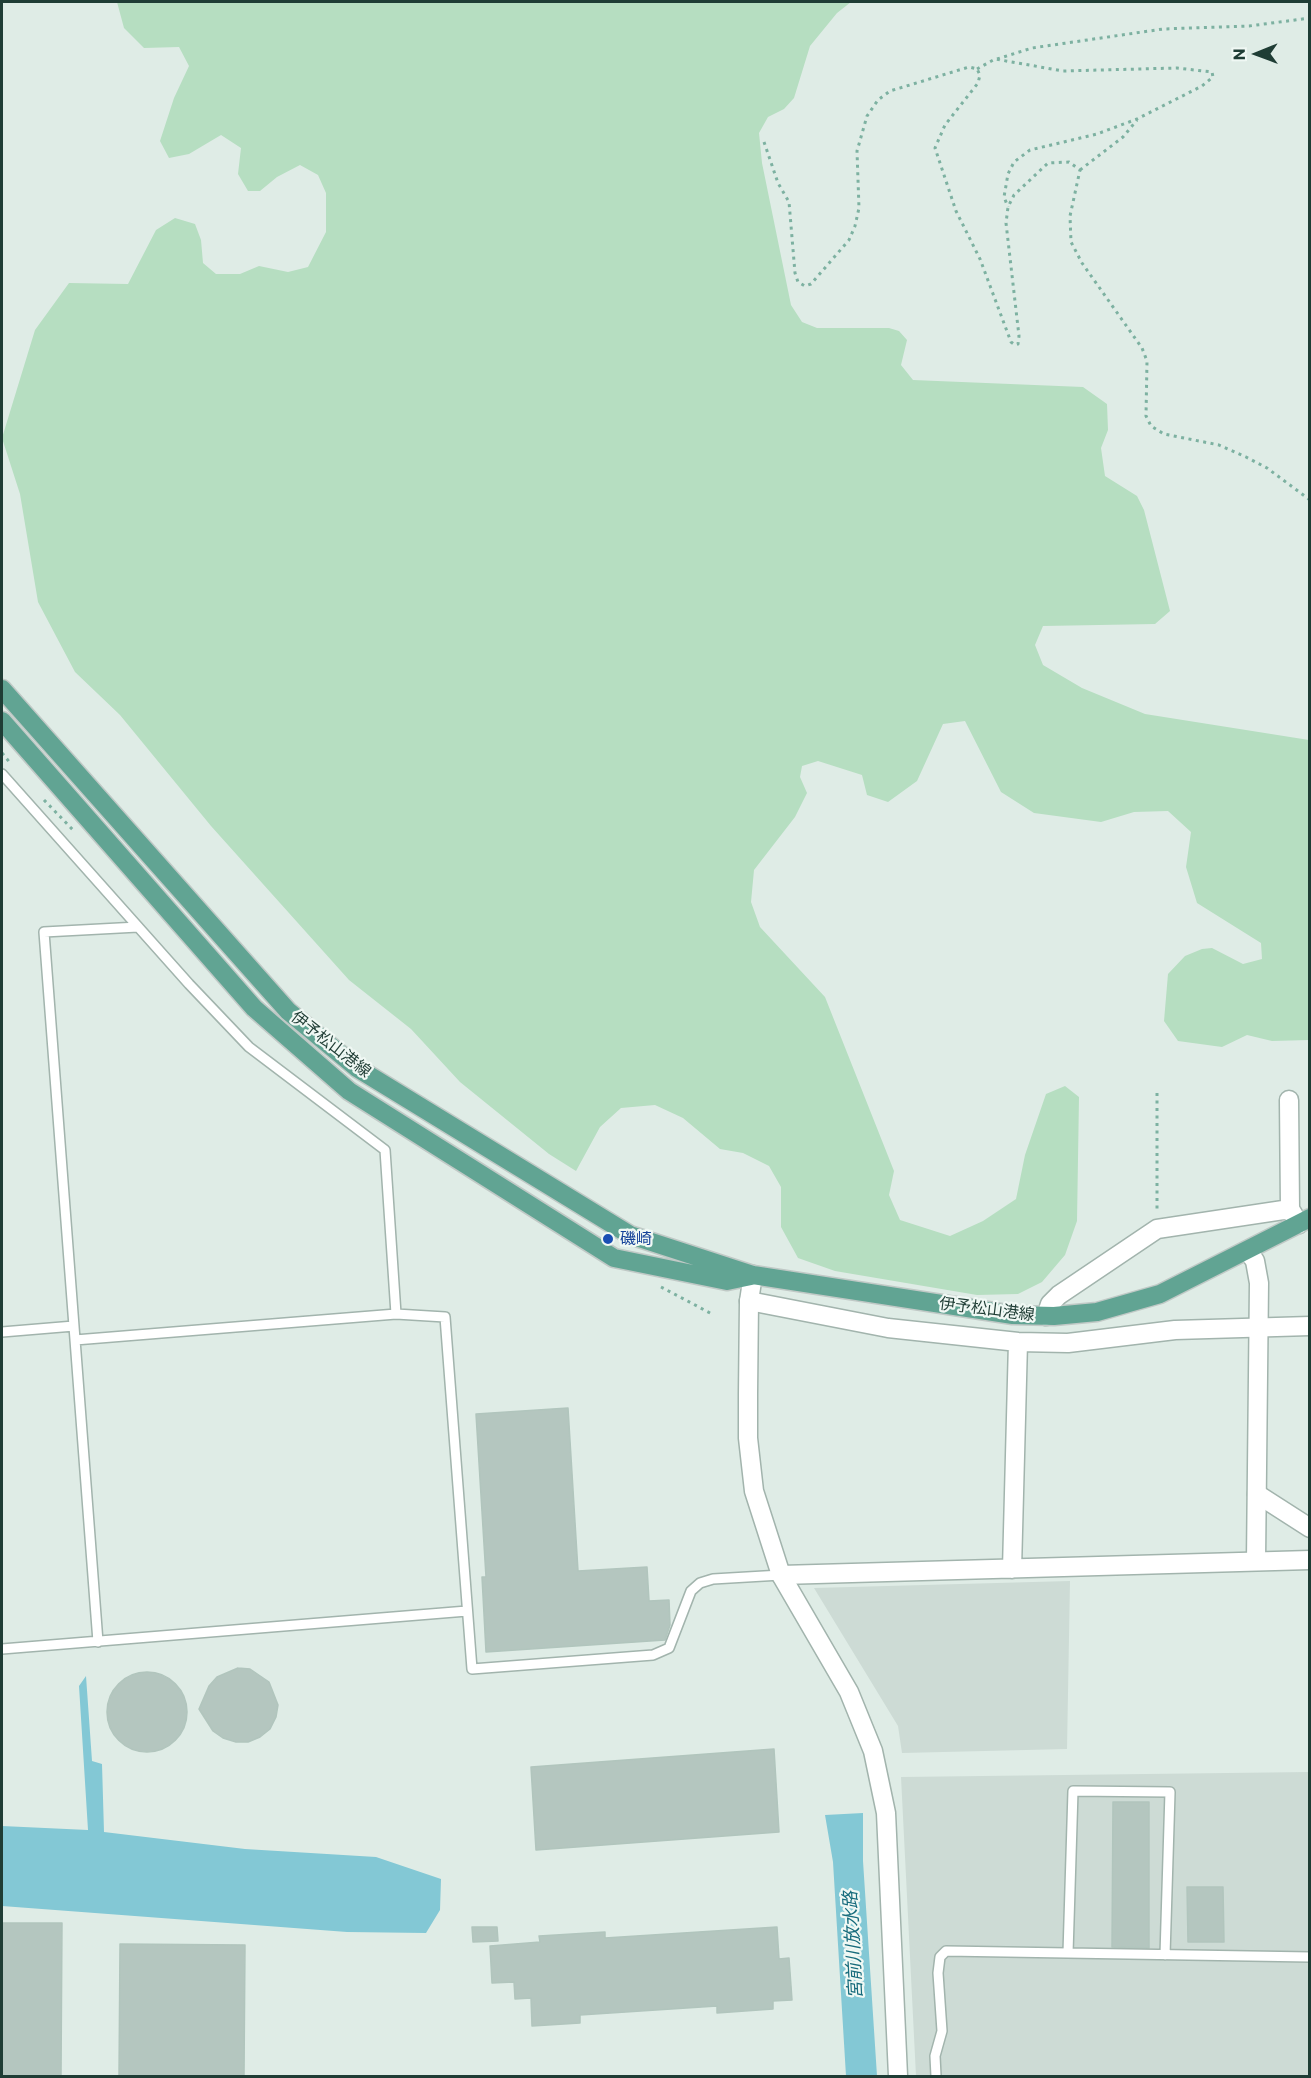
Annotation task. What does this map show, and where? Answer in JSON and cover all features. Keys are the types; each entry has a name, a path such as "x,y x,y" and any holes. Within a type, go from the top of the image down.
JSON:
{"main road":[{"name":"伊予松山港線","path":"2,689 288,1011 357,1068 630,1235 753,1275 1013,1315 1046,1316 1096,1312 1129,1305 1160,1294 1248,1251 1299,1217"},
{"name":"伊予松山港線","path":"2,722 254,1008 349,1091 614,1258 727,1281 753,1275"}],"street":[{"path":"1046,1316 1050,1304 1059,1296 1157,1228 1299,1217 1289,1100"},
{"path":"1248,1251 1258,1272 1256,1560"},
{"path":"753,1275 749,1301 748,1438 754,1491 781,1575 849,1692 873,1751 886,1813 898,2076"},
{"path":"749,1301 888,1328 1018,1342 1068,1343 1164,1331 1310,1326"},
{"path":"1012,1569 1018,1342"},
{"path":"1257,1494 1310,1528"},
{"path":"781,1575 1310,1560"}],"lane":[{"path":"2,774 138,927 249,1047 385,1150 396,1314"},
{"path":"98,1642 44,932 138,927"},
{"path":"75,1340 396,1314 445,1317 472,1669 653,1655 669,1648 691,1591 700,1583 713,1579 781,1575"},
{"path":"2,1332 74,1326"},
{"path":"2,1649 467,1611"},
{"path":"1068,1953 1073,1791 1170,1792 1165,1955"},
{"path":"936,2076 935,2056 942,2031 938,2005 939,1957 946,1952 1310,1958"}],"path":[{"path":"764,142 778,183 789,202 795,273 798,282 805,286 811,284 849,240 860,208 855,171 856,151 867,116 878,100 890,91 969,67 977,69 995,59 1032,48 1163,29 1249,26 1310,18"},
{"path":"995,59 1064,71 1177,68 1212,72 1213,77 1202,86 1137,119 1097,134 1030,150 1014,162 1008,174 1004,197 1008,207"},
{"path":"977,69 980,75 978,83 945,125 935,148 956,211 980,259 1011,342 1015,345 1019,336 1006,223 1008,207 1014,195 1048,163 1070,162 1080,170"},
{"path":"1137,119 1123,137 1080,170 1070,216 1071,242 1082,263 1142,348 1147,361 1146,416 1151,426 1164,434 1218,445 1246,457 1267,468 1310,500"},
{"path":"1157,1093 1157,1228"}],"shaded area":[{"path":"1070,1581 1067,1749 902,1753 898,1726 814,1588"},
{"path":"1309,1772 1309,2076 916,2076 901,1777"}],"green space":[{"path":"117,2 851,2 837,13 810,46 794,98 784,109 768,117 759,133 762,163 791,305 802,322 817,328 889,328 899,331 907,340 901,365 913,380 1083,387 1107,404 1108,430 1101,448 1105,476 1137,496 1144,510 1170,611 1155,624 1043,626 1035,645 1043,665 1082,688 1145,714 1309,740 1309,1040 1272,1041 1247,1035 1222,1047 1178,1041 1164,1021 1168,974 1185,956 1202,949 1212,948 1243,964 1262,959 1261,943 1197,903 1186,867 1191,832 1168,811 1134,812 1101,822 1034,813 1001,792 965,721 943,724 917,781 888,802 867,795 862,775 818,761 802,766 800,777 807,793 795,817 754,870 751,902 760,927 825,997 894,1171 889,1195 900,1220 950,1236 983,1221 1016,1199 1025,1155 1046,1094 1065,1086 1079,1097 1077,1221 1065,1255 1042,1282 1018,1294 977,1295 835,1271 798,1258 781,1227 781,1187 769,1166 743,1153 720,1149 683,1118 655,1105 621,1108 600,1127 576,1171 549,1154 460,1082 411,1029 349,980 211,826 120,715 75,672 38,602 20,494 2,438 35,330 69,283 128,284 156,230 175,218 195,224 201,240 203,263 216,274 240,274 259,266 288,272 308,267 326,232 326,193 318,175 300,165 277,177 260,191 248,191 238,174 241,148 221,135 189,154 169,158 160,141 174,98 189,66 179,47 144,48 124,28"}],"water":[{"path":"86,1676 92,1761 102,1764 104,1832 245,1849 376,1857 441,1879 440,1910 426,1933 347,1932 2,1906 2,1826 88,1830 79,1686"},
{"name":"宮前川放水路","path":"863,1813 863,1861 877,2076 846,2076 833,1862 825,1815"}],"building":[{"path":"568,1408 578,1571 647,1567 649,1601 669,1600 670,1625 665,1640 486,1652 482,1577 486,1577 476,1414"},
{"path":"238,1668 250,1669 269,1682 278,1705 276,1717 270,1729 260,1737 248,1742 236,1742 223,1738 213,1731 199,1709 209,1686 217,1677"},
{"path":"147,1672 162,1675 175,1684 184,1697 187,1712 184,1727 175,1740 162,1749 147,1752 132,1749 119,1740 110,1727 107,1712 110,1697 119,1684 132,1675"},
{"path":"774,1749 779,1832 536,1850 531,1767"},
{"path":"1113,1802 1149,1802 1149,1948 1112,1947"},
{"path":"1187,1887 1223,1887 1224,1942 1188,1942"},
{"path":"2,1923 62,1923 61,2076 2,2076"},
{"path":"472,1927 497,1927 498,1941 473,1942"},
{"path":"777,1927 779,1959 789,1958 792,2000 773,2001 773,2009 717,2013 717,2006 580,2015 580,2023 532,2026 531,1998 515,1999 514,1982 492,1983 490,1946 540,1942 539,1936 605,1932 605,1938"},
{"path":"120,1944 245,1945 244,2076 119,2076"}],"place":[{"name":"磯崎","path":"608,1239"}]}
